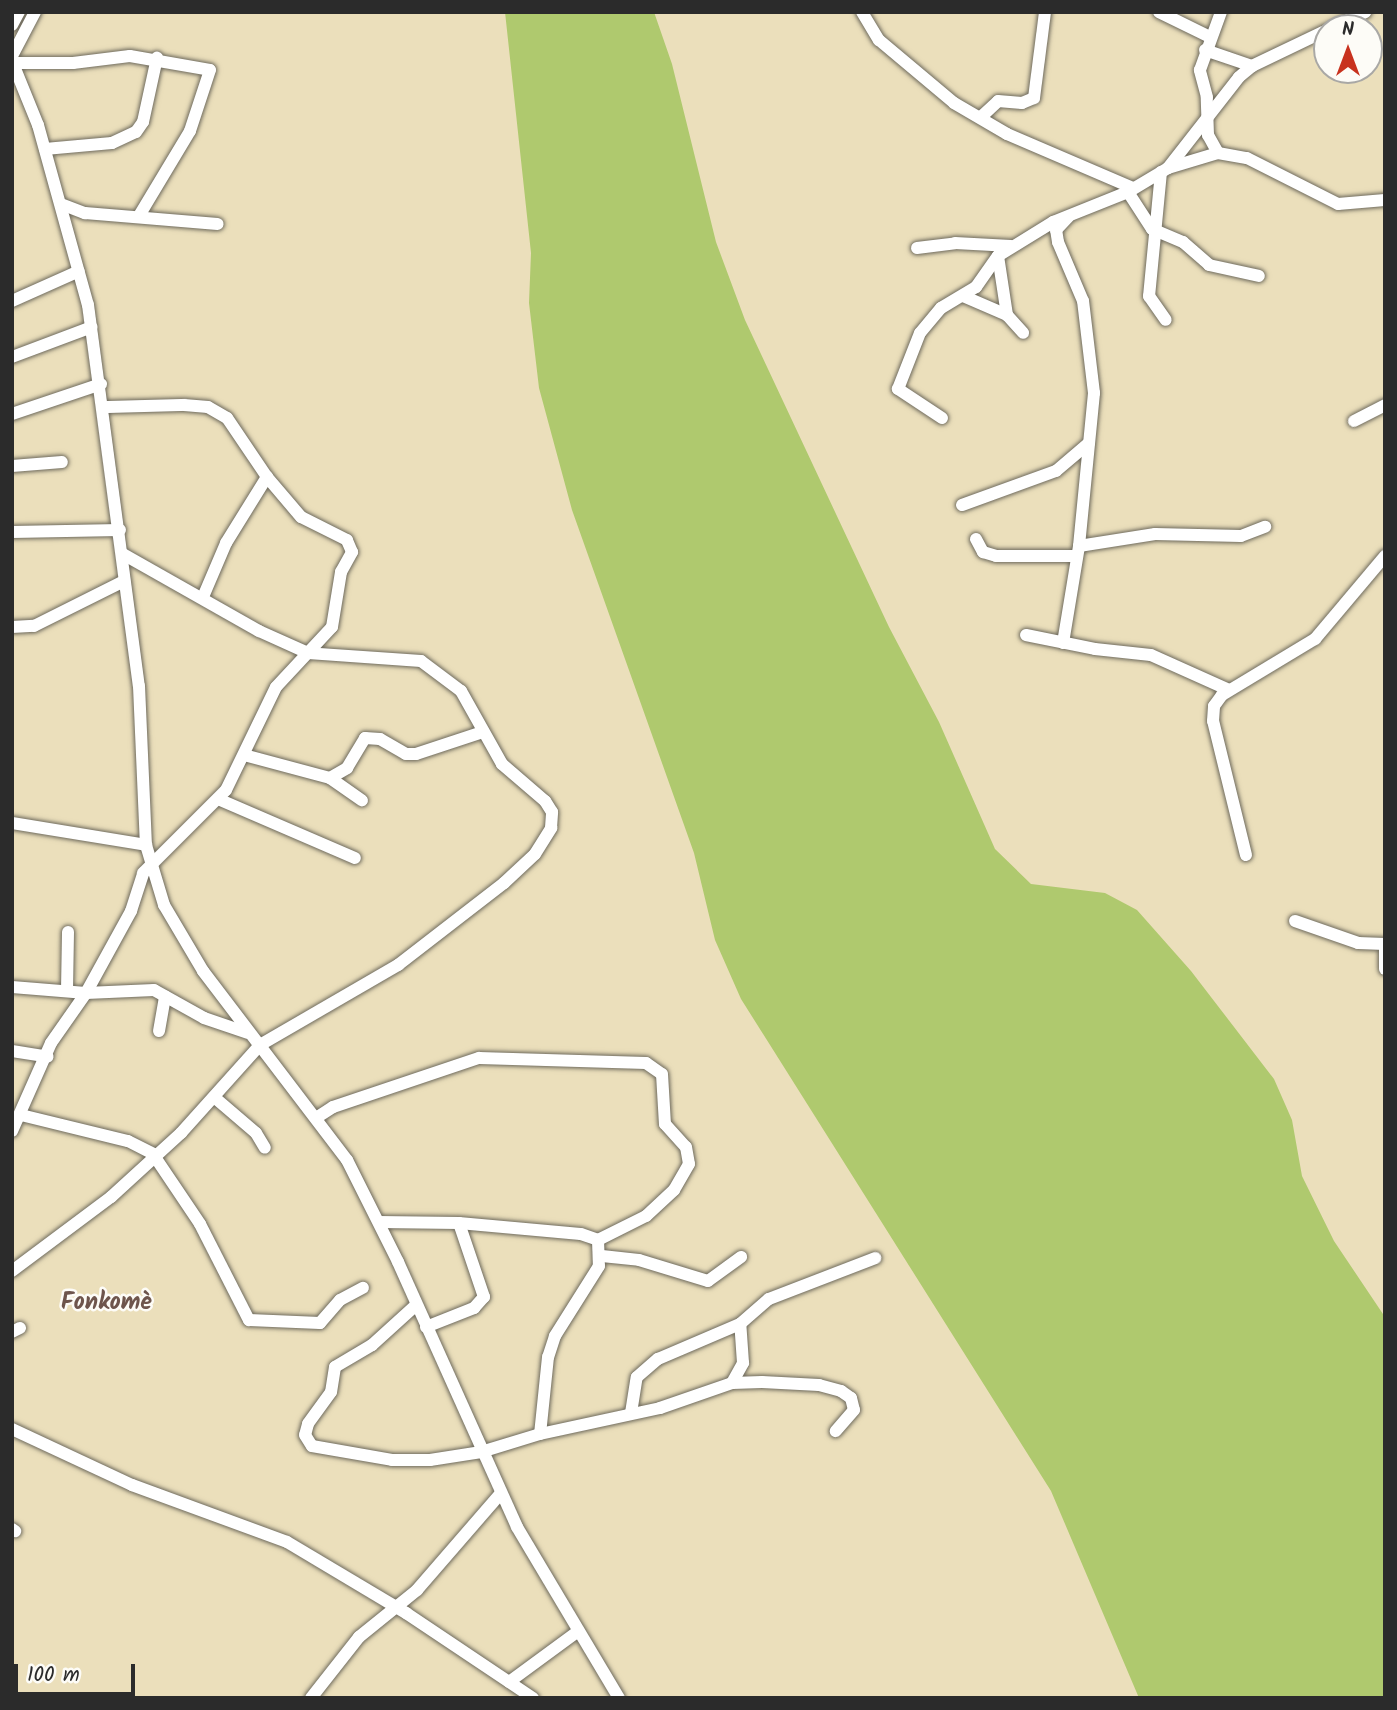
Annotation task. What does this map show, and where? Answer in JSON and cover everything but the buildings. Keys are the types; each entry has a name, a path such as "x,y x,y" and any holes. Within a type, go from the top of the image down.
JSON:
{"street":[{"path":"12,25 19,12"},
{"path":"35,12 13,60 45,149 92,327 105,407 124,581 139,686 146,845 164,905 203,971 347,1160 379,1222 501,1493 577,1632 620,1698"},
{"path":"862,12 879,40 906,67 981,117 1007,134 1131,190 1139,216 1152,229 1183,242 1209,265 1259,276"},
{"path":"981,117 998,101 1022,103 1034,98 1045,12"},
{"path":"1158,12 1210,37"},
{"path":"1218,153 1208,135 1200,70 1205,50 1221,12"},
{"path":"1166,320 1149,296 1152,229 1164,170 1252,66 1313,37"},
{"path":"1205,50 1252,66"},
{"path":"13,60 73,64 130,56 157,58 210,70 190,131 139,216"},
{"path":"45,149 112,143 136,132 144,122 157,58"},
{"path":"942,418 902,394 898,384 929,318 976,287 998,256 1011,246 1051,228 1071,214 1131,190 1164,170 1218,153 1247,158 1338,204 1385,200"},
{"path":"61,204 85,213 219,224"},
{"path":"1051,228 1063,262 1083,301 1093,362 1078,551 1063,643"},
{"path":"917,248 956,243 1011,246"},
{"path":"998,256 1007,315"},
{"path":"12,301 79,271"},
{"path":"962,296 1007,315 1023,333"},
{"path":"12,357 92,327"},
{"path":"12,414 100,384"},
{"path":"1354,421 1385,405"},
{"path":"105,407 208,407 228,418 267,477 301,517 351,545 341,572 332,627 276,687 244,755 218,799 150,862 131,911 86,993 51,1043 48,1057 15,1125 128,1141 153,1154 201,1224 249,1320 320,1323 340,1300 363,1288"},
{"path":"962,505 1056,471 1088,443"},
{"path":"12,466 62,462"},
{"path":"203,597 226,543 267,477"},
{"path":"976,539 983,552 996,556 1078,551 1156,534 1241,536 1265,527"},
{"path":"12,532 120,530"},
{"path":"12,1271 111,1197 153,1154 181,1133 260,1045 398,965 535,854 551,828 552,812 502,764 461,691 421,661 309,653 259,631 123,554"},
{"path":"1246,855 1213,721 1214,706 1229,690 1315,639 1385,556"},
{"path":"12,627 34,626 124,581"},
{"path":"1026,635 1063,643 1152,654 1229,690"},
{"path":"330,778 347,768 365,738 380,739 405,754 415,754 483,732"},
{"path":"244,755 330,778 362,800"},
{"path":"218,799 355,858"},
{"path":"12,823 146,845"},
{"path":"1295,921 1359,943 1385,944 1385,969"},
{"path":"67,990 68,932"},
{"path":"12,987 86,993 144,989 204,1018 248,1033"},
{"path":"159,1031 165,997"},
{"path":"12,1051 48,1057"},
{"path":"316,1118 333,1107 479,1058 646,1063 662,1074 665,1124 686,1147 689,1164 674,1190 646,1216 597,1240 581,1234 459,1223 379,1222"},
{"path":"214,1097 256,1133 265,1148"},
{"path":"426,1326 474,1308 484,1297 459,1223"},
{"path":"540,1434 548,1357 555,1336 590,1285 602,1256 597,1240"},
{"path":"602,1256 639,1259 708,1280 741,1257"},
{"path":"631,1413 631,1390 642,1370 740,1324 769,1299 875,1258"},
{"path":"415,1306 372,1345 335,1367 331,1392 305,1435 312,1446 392,1460 430,1461 481,1452 540,1434 631,1413 732,1383 758,1382 819,1385 841,1391 851,1398 854,1410 836,1431"},
{"path":"740,1324 744,1363 758,1382"},
{"path":"732,1383 744,1363"},
{"path":"12,1429 132,1485 287,1542 533,1698"},
{"path":"311,1698 359,1637 391,1607 429,1578 501,1493"},
{"path":"509,1682 577,1632"}],"green space":[{"path":"505,12 654,12 672,64 716,242 745,320 889,627 939,722 995,849 1031,884 1105,893 1137,910 1191,971 1274,1079 1292,1120 1302,1176 1334,1241 1385,1317 1385,1698 1139,1698 1051,1491 741,999 715,940 694,853 572,510 539,388 529,303 531,253"}],"district":[{"name":"Fonkomè","path":"106,1303"}]}
